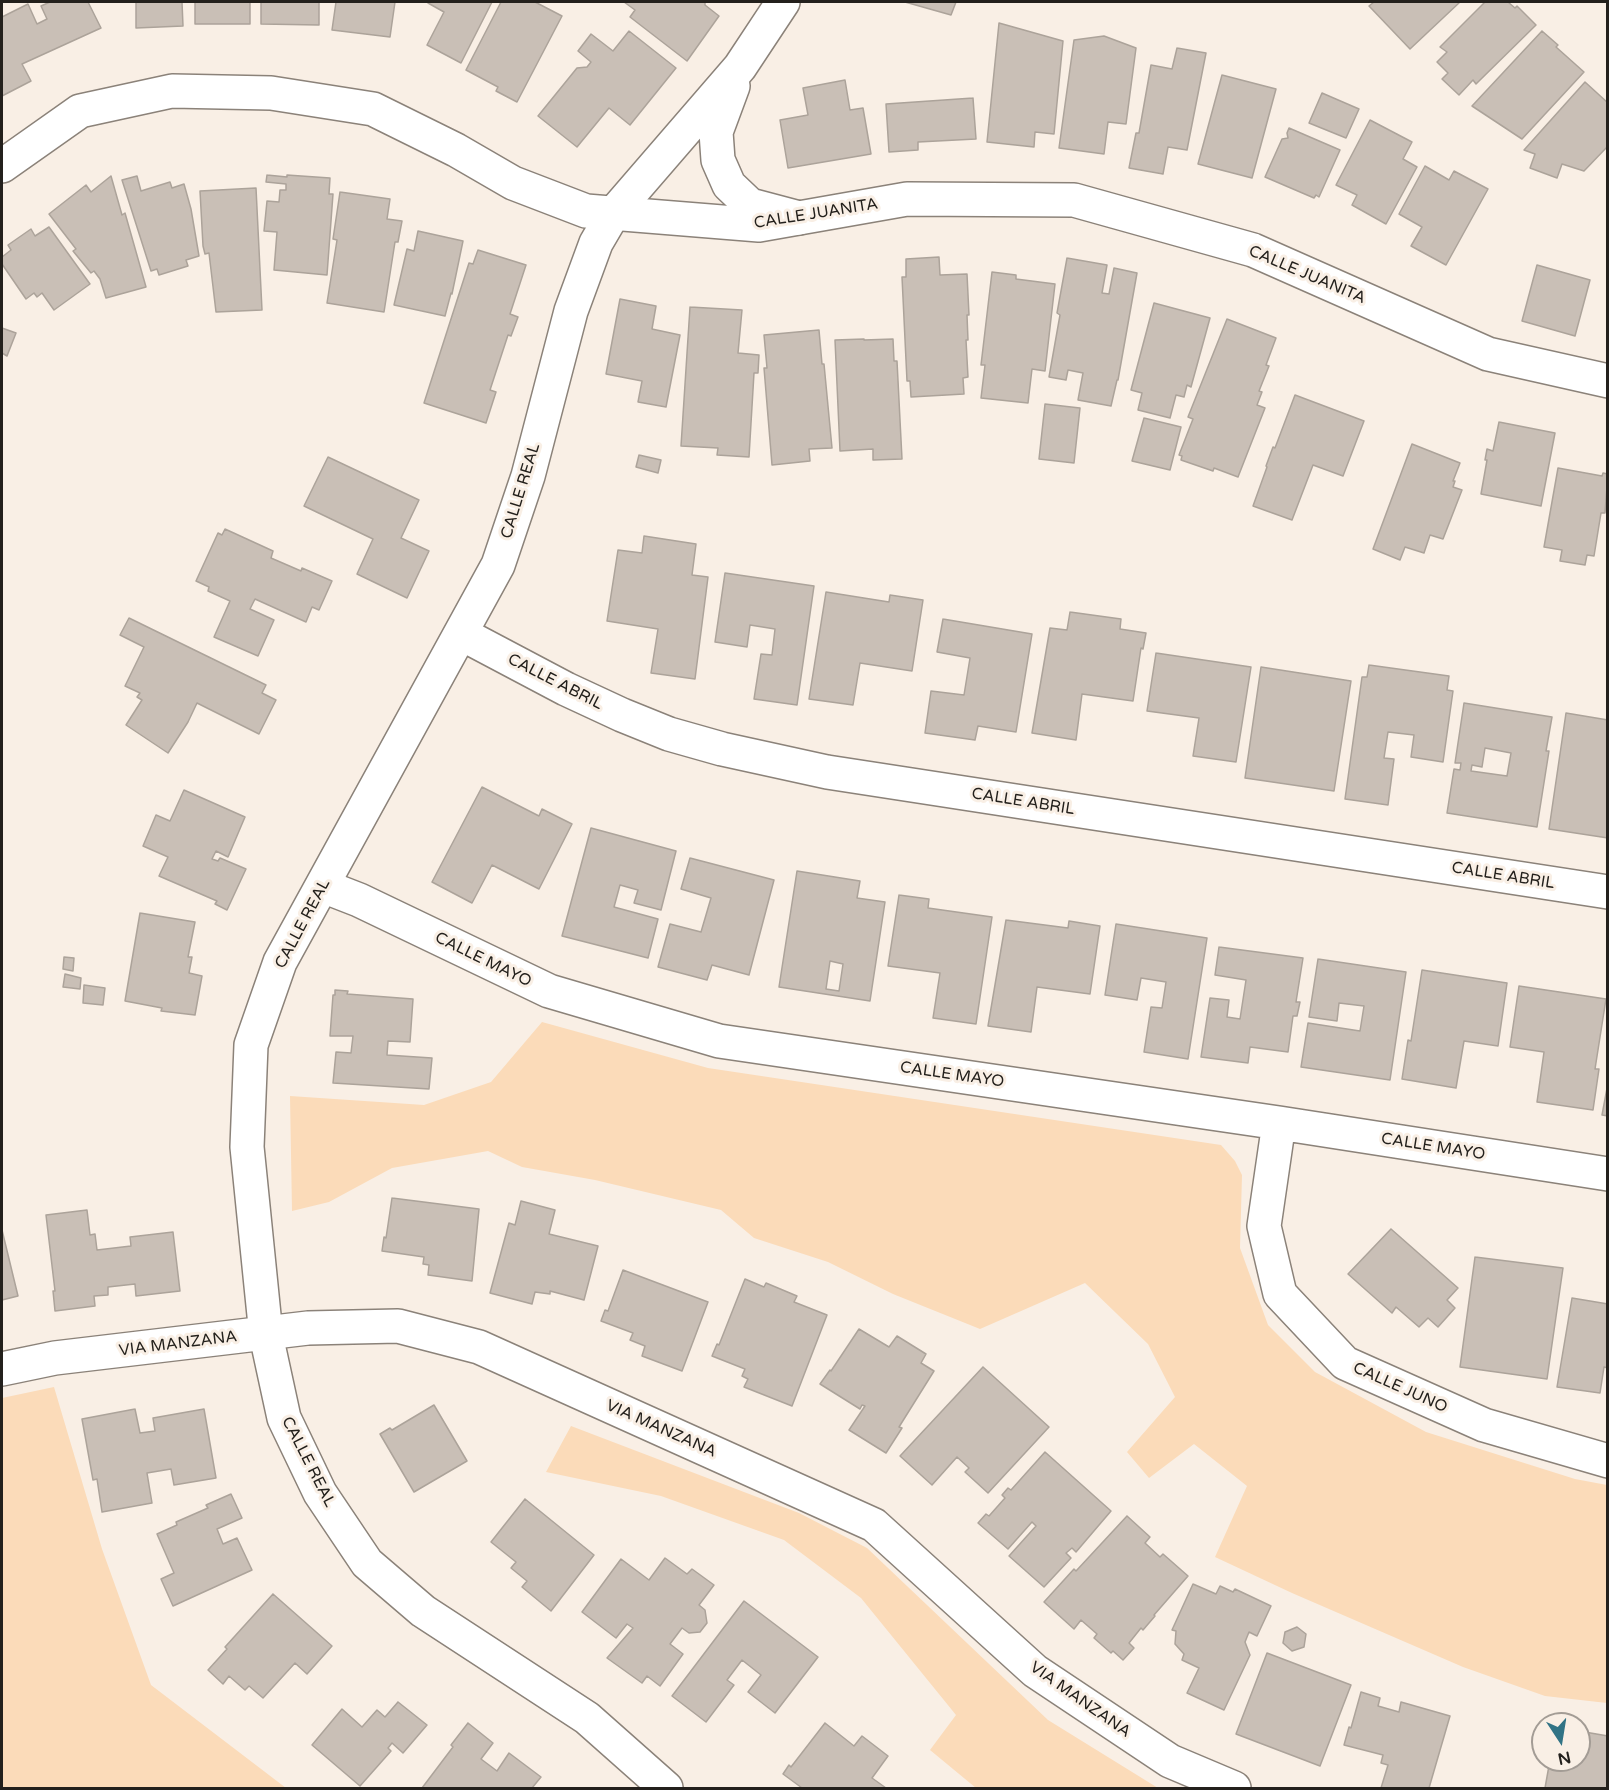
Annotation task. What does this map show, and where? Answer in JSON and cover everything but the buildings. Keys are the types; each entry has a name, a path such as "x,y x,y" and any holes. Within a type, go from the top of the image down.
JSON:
{"street":[{"name":"CALLE REAL","path":"666,1788 587,1718 423,1611 367,1563 320,1493 284,1418 266,1335 247,1147 251,1045 280,962 498,565 528,476 571,311 596,243 613,214 740,68 783,2"},
{"path":"740,68 716,132 718,160 729,185 750,205 799,218"},
{"name":"CALLE JUANITA","path":"2,166 80,111 172,92 271,93 372,109 456,150 513,183 586,211 759,225 907,199 1074,200 1253,250 1488,354 1608,381"},
{"name":"CALLE ABRIL","path":"462,634 566,690 622,715 669,734 732,752 839,774 1608,892"},
{"name":"CALLE MAYO","path":"323,886 359,900 549,991 719,1041 1608,1174"},
{"name":"CALLE JUNO","path":"1279,1124 1264,1226 1280,1294 1345,1363 1484,1425 1608,1461"},
{"name":"VIA MANZANA","path":"2,1369 67,1357 224,1337 266,1335 308,1328 398,1326 479,1347 874,1525 1035,1671 1170,1761 1234,1788"}],"shaded area":[{"path":"542,1022 708,1068 1221,1145 1235,1161 1242,1175 1240,1248 1268,1325 1315,1372 1426,1432 1575,1479 1607,1485 1607,1703 1545,1696 1463,1667 1215,1557 1247,1486 1194,1444 1149,1478 1127,1452 1175,1397 1148,1344 1085,1283 980,1329 893,1294 828,1262 754,1238 721,1210 595,1180 522,1167 488,1151 392,1168 329,1202 292,1211 290,1096 424,1105 491,1082"},
{"path":"54,1387 102,1549 151,1685 286,1788 2,1788 2,1398"},
{"path":"571,1426 799,1513 867,1548 1048,1720 1158,1788 976,1788 930,1750 956,1715 861,1598 784,1540 661,1496 546,1472"}]}
